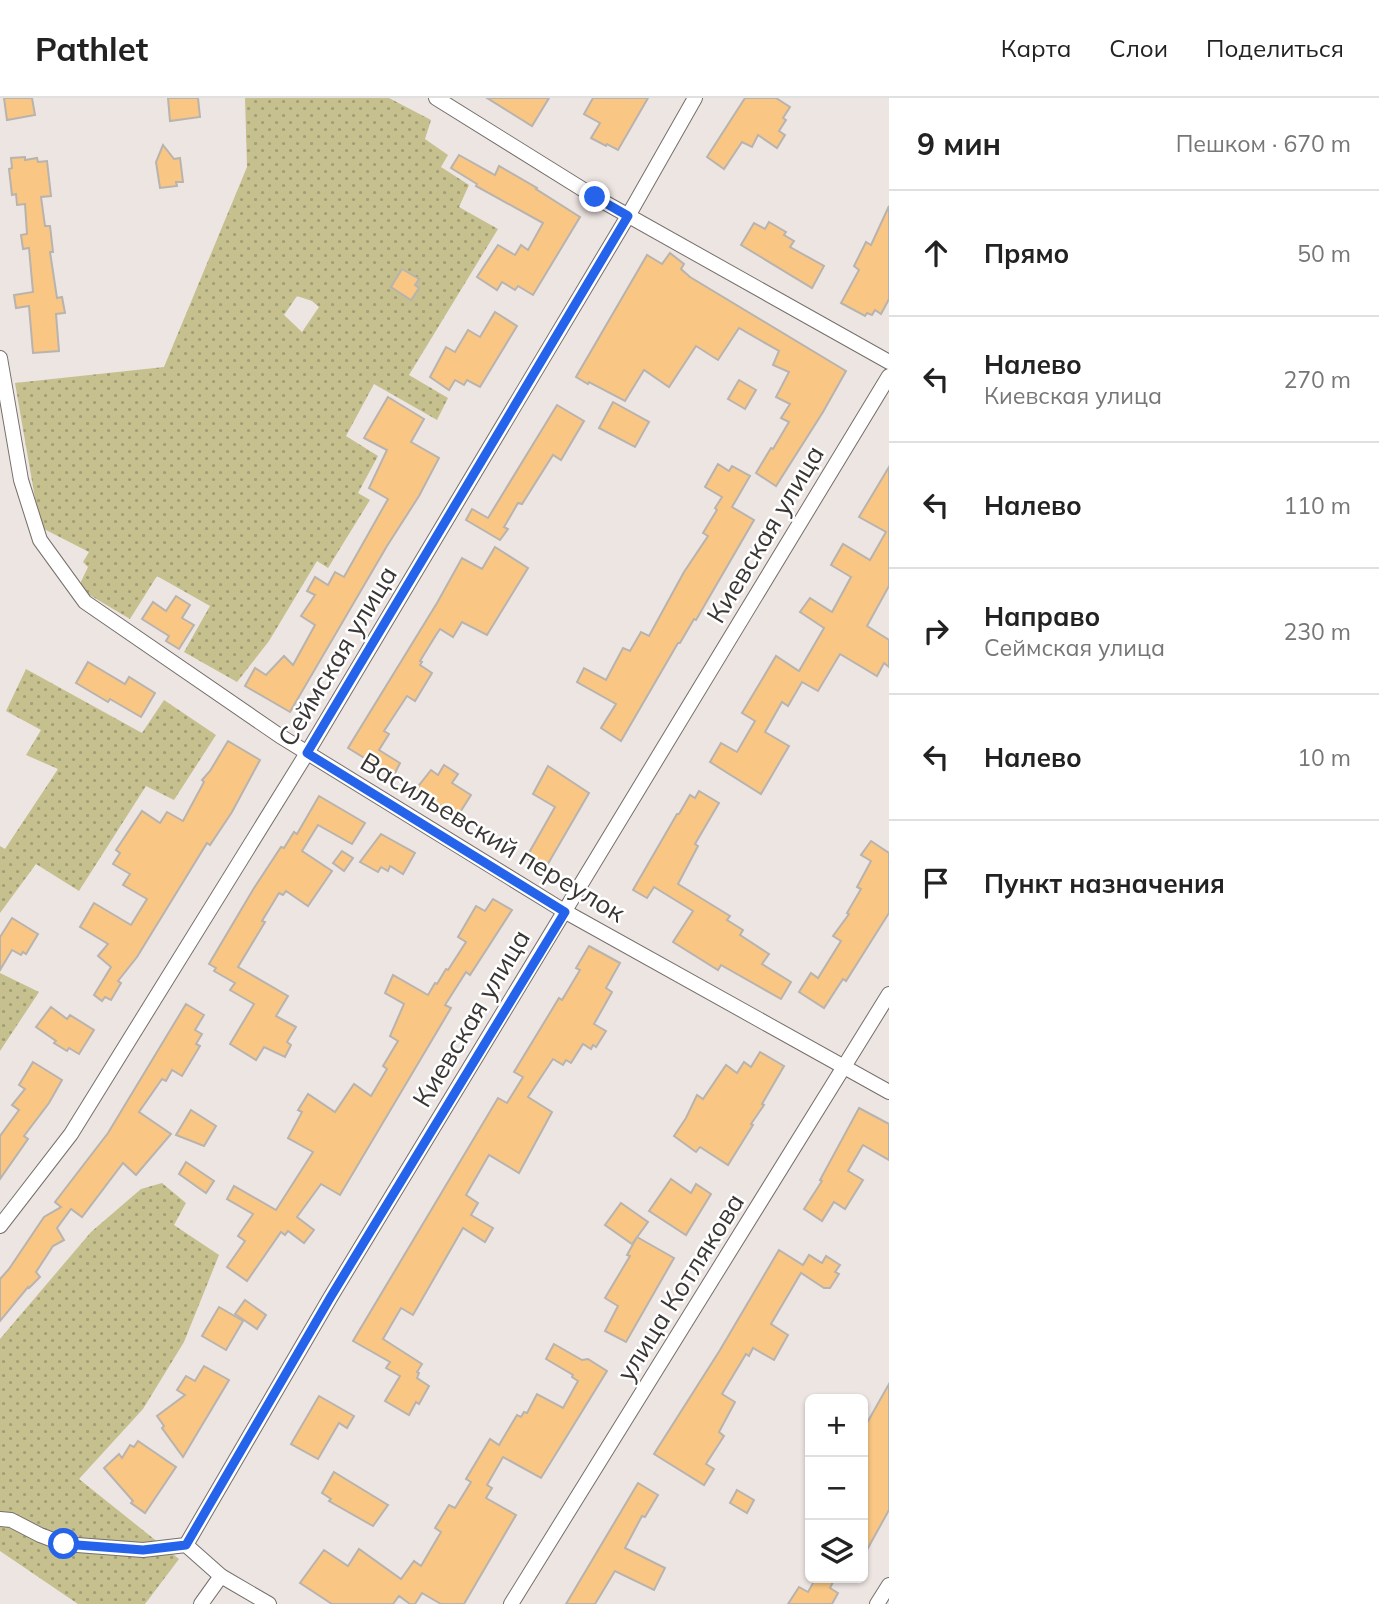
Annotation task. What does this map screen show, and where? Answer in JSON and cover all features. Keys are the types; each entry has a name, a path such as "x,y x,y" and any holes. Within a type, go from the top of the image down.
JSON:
{"street":[{"path":"436,98 628,216 889,362"},
{"name":"Сеймская улица","path":"0,1226 71,1133 307,753 628,216 695,98"},
{"name":"Васильевский переулок","path":"0,358 21,480 40,540 85,603 307,753 565,912 889,1092"},
{"name":"Киевская улица","path":"186,1545 337,1286 889,376"},
{"name":"улица Котлякова","path":"511,1604 889,994"},
{"path":"0,1519 11,1520 64,1544 143,1550 186,1545 221,1576 269,1604"},
{"path":"201,1604 221,1576"},
{"path":"877,1604 889,1585"}],"shaded area":[{"path":"245,98 389,98 431,120 425,139 448,155 441,167 469,185 459,207 498,229 409,375 448,398 437,420 374,384 346,436 378,456 358,493 370,500 328,568 317,561 269,641 237,682 184,652 210,606 157,576 130,619 78,588 88,567 83,562 89,552 40,527 15,383 164,367 247,167","holes":["297,296 312,301 319,307 302,332 284,315"]},
{"path":"26,669 142,733 164,700 216,735 174,800 146,786 79,891 36,864 0,913 0,846 5,849 58,769 26,755 41,730 6,711"},
{"path":"0,973 39,992 0,1051"},
{"path":"162,1183 186,1203 174,1225 219,1255 184,1342 143,1409 79,1479 179,1559 145,1604 78,1604 0,1551 0,1339 91,1232 141,1189"}],"building":[{"path":"4,98 32,98 35,115 7,120"},
{"path":"168,98 198,98 200,117 170,121"},
{"path":"487,98 549,98 532,126"},
{"path":"593,98 648,98 618,150 591,138 600,123 584,114"},
{"path":"745,98 776,98 790,107 779,131 785,135 777,148 758,135 752,147 742,142 724,169 707,157"},
{"path":"163,145 174,159 180,158 183,182 176,182 177,186 160,188 156,162"},
{"path":"459,155 495,175 499,166 580,217 533,295 518,286 515,290 502,282 497,290 477,277 498,245 515,255 521,245 528,250 543,223 476,186 477,184 451,168"},
{"path":"25,157 25,160 37,158 38,162 47,161 51,196 41,197 45,226 50,226 53,252 50,252 57,298 62,297 65,313 56,314 59,351 33,353 29,306 16,308 14,295 33,292 29,248 23,249 21,235 27,234 25,204 17,205 16,194 12,195 9,169 12,168 11,158"},
{"path":"889,206 889,299 881,314 875,310 872,315 867,313 865,316 841,303 859,270 854,266 866,242 871,245"},
{"path":"769,222 786,232 784,235 794,241 790,247 824,266 812,288 741,245 754,223 765,229"},
{"path":"670,253 684,264 681,269 690,277 846,371 776,486 756,473 789,422 781,418 790,404 776,397 789,372 773,365 779,351 739,328 718,360 696,346 669,387 644,370 625,401 576,377 647,255 662,264"},
{"path":"402,269 419,279 415,285 419,288 411,300 391,287"},
{"path":"495,312 517,326 480,387 467,380 464,385 455,380 449,390 430,377 446,347 455,352 468,330 480,337"},
{"path":"739,380 756,390 745,409 728,399"},
{"path":"388,397 424,419 411,442 439,458 290,712 245,686 255,668 266,675 284,656 293,665 315,625 301,616 315,595 307,591 315,577 328,585 335,572 344,577 388,499 369,488 387,450 364,438"},
{"path":"613,402 649,422 635,447 599,428"},
{"path":"557,405 584,421 561,460 553,455 522,504 518,503 504,527 508,529 500,540 466,520 472,509 488,518"},
{"path":"718,464 729,471 732,466 750,476 732,507 754,520 621,741 601,728 616,704 577,682 584,668 606,680 623,648 630,651 641,632 649,636 684,572 708,536 703,533 722,497 705,487"},
{"path":"889,467 889,586 867,626 889,640 889,667 884,663 877,676 840,654 818,691 802,682 788,706 782,702 765,732 789,746 761,794 710,762 721,743 737,752 755,721 742,713 776,656 799,671 824,628 800,612 810,598 832,612 851,577 831,565 843,544 870,560 886,532 859,517"},
{"path":"495,547 528,568 487,635 462,622 453,637 440,629 420,661 420,665 432,673 415,701 407,696 384,731 389,734 379,750 400,763 395,773 389,773 348,748 462,558 482,569"},
{"path":"176,596 190,605 182,618 194,625 179,649 166,641 169,636 142,619 153,602 166,611"},
{"path":"88,662 125,684 129,677 155,693 141,717 76,683"},
{"path":"228,741 260,760 232,812 210,845 207,843 137,957 118,981 121,983 111,1000 105,997 102,1001 94,995 111,967 98,956 108,944 80,927 94,903 131,925 147,899 123,885 130,874 113,864 120,853 116,850 142,811 160,823 167,812 183,821 204,782 202,780"},
{"path":"444,765 458,774 452,783 471,795 457,817 416,789 431,770 438,775"},
{"path":"548,766 589,793 545,869 526,858 555,807 533,794"},
{"path":"699,791 719,803 695,844 698,846 678,884 730,916 727,920 743,930 740,935 769,954 762,964 791,982 781,999 721,965 718,970 673,942 693,911 654,887 647,898 633,890 677,814 690,795 695,798"},
{"path":"319,796 365,823 352,844 318,825 302,851 332,871 308,906 286,891 283,895 279,893 238,967 288,996 276,1016 296,1027 287,1042 291,1045 285,1057 264,1047 256,1060 230,1044 254,1004 230,990 235,983 214,971 216,968 209,964 254,888 281,847 284,848 294,832 297,834"},
{"path":"381,834 415,853 403,874 390,866 388,871 381,867 378,872 360,862"},
{"path":"871,841 889,853 889,913 846,981 843,979 824,1008 799,992 811,973 818,978 841,941 833,936 849,914 847,913 861,889 857,887 871,861 861,855"},
{"path":"342,851 353,858 344,871 333,863"},
{"path":"493,899 512,910 470,975 466,972 445,1005 451,1008 340,1195 321,1184 297,1217 314,1230 304,1243 288,1231 285,1235 281,1232 247,1281 227,1267 245,1241 238,1236 253,1214 227,1199 234,1186 276,1210 313,1152 288,1138 302,1112 298,1110 308,1094 335,1112 354,1084 371,1096 387,1069 383,1066 398,1041 390,1036 404,1004 385,993 393,975 428,995 466,942 458,937 476,906 485,911"},
{"path":"12,918 38,934 26,954 23,952 21,955 12,950 0,970 0,937"},
{"path":"589,946 620,963 606,988 612,992 594,1024 606,1031 596,1047 593,1045 591,1049 583,1044 571,1063 566,1060 563,1065 553,1059 528,1097 552,1112 519,1173 489,1155 466,1195 478,1203 471,1215 493,1228 485,1242 463,1228 413,1315 401,1308 383,1339 422,1364 417,1378 429,1386 409,1415 385,1401 400,1376 386,1368 390,1362 353,1341 498,1098 507,1103 523,1077 514,1072 559,998 562,1000 580,970 576,968"},
{"path":"186,1004 204,1015 195,1030 202,1034 196,1044 200,1046 182,1076 172,1070 166,1081 162,1079 139,1112 171,1134 136,1175 123,1163 82,1217 71,1209 57,1228 64,1240 53,1246 36,1272 40,1277 28,1287 0,1321 0,1279 44,1217 61,1207 55,1202 108,1133"},
{"path":"51,1007 67,1019 70,1015 94,1030 79,1054 54,1043 56,1041 36,1027"},
{"path":"760,1052 784,1066 728,1165 700,1147 696,1152 674,1136 697,1095 703,1099 726,1065 737,1073 744,1062 751,1067"},
{"path":"33,1062 62,1080 49,1103 24,1136 28,1139 0,1179 0,1136 19,1110 12,1105 25,1089 19,1085"},
{"path":"859,1108 889,1124 889,1160 863,1145 848,1171 863,1180 845,1209 834,1202 822,1221 804,1209 822,1181 820,1180"},
{"path":"191,1110 216,1126 204,1146 176,1135"},
{"path":"186,1162 214,1181 206,1193 179,1174"},
{"path":"671,1179 691,1193 696,1184 711,1194 686,1235 649,1211"},
{"path":"621,1203 648,1222 632,1244 605,1225"},
{"path":"637,1237 674,1258 626,1342 605,1331 618,1306 605,1298 630,1256 627,1255"},
{"path":"779,1250 803,1265 809,1255 822,1263 826,1256 840,1265 835,1272 839,1274 830,1288 824,1288 801,1273 771,1324 788,1335 774,1360 753,1348 749,1356 746,1354 722,1394 735,1402 719,1432 724,1436 706,1464 714,1469 704,1485 654,1454"},
{"path":"245,1300 266,1315 257,1329 235,1314"},
{"path":"219,1307 243,1321 226,1350 202,1336"},
{"path":"554,1344 607,1371 541,1478 503,1457 487,1485 492,1488 486,1498 516,1515 464,1604 441,1604 422,1593 415,1604 410,1604 399,1596 393,1604 332,1604 300,1583 324,1550 348,1566 359,1549 401,1579 414,1561 421,1566 441,1532 435,1528 449,1505 455,1508 471,1482 466,1479 490,1439 499,1445 517,1415 521,1417 524,1412 527,1413 537,1394 563,1408 578,1381 573,1375 546,1359"},
{"path":"204,1366 229,1380 183,1457 162,1428 164,1426 157,1416 185,1395 177,1390 186,1376 195,1381"},
{"path":"889,1384 889,1510 868,1548 868,1457 868,1421"},
{"path":"319,1396 354,1416 347,1428 339,1423 318,1459 291,1444"},
{"path":"138,1441 176,1467 145,1513 131,1503 133,1501 104,1468 119,1454 122,1458 130,1445 134,1447"},
{"path":"334,1472 388,1505 373,1526 329,1501 331,1499 322,1493"},
{"path":"638,1483 658,1495 645,1517 642,1516 625,1548 665,1568 654,1590 615,1571 595,1604 566,1604"},
{"path":"737,1490 754,1500 747,1513 730,1503"},
{"path":"813,1583 832,1583 830,1588 838,1593 832,1604 788,1604 799,1587 808,1592"}],"route":[{"path":"64,1544 143,1550 186,1545 330,1298 565,912 307,753 628,216 595,197"}]}
